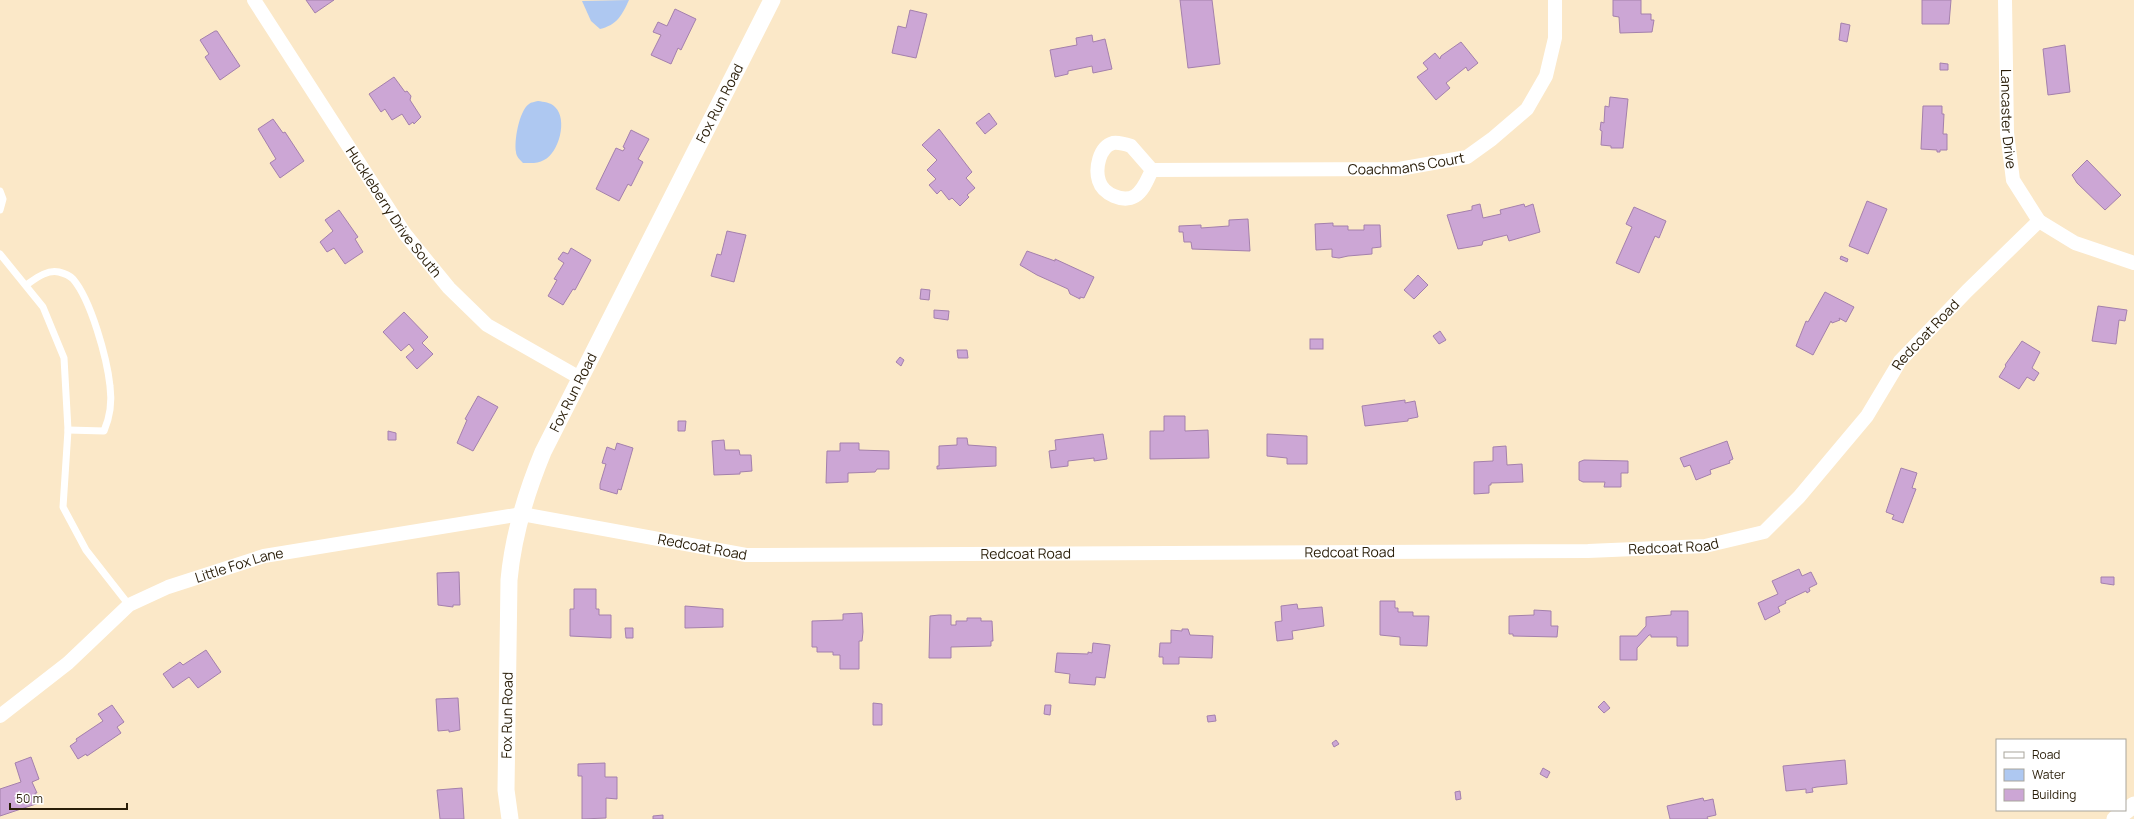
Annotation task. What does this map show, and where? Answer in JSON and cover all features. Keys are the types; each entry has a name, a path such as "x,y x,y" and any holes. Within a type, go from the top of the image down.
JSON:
{"street":[{"name":"Huckleberry Drive South","path":"254,0 404,234 449,288 487,325 580,378"},
{"name":"Fox Run Road","path":"510,819 506,790 507,624 511,560 530,483 540,458 580,378 772,0"},
{"name":"Coachmans Court","path":"1152,170 1399,170 1467,157 1492,139 1527,109 1546,76 1555,38 1554,0"},
{"name":"Lancaster Drive","path":"2005,0 2007,133 2012,180 2038,221 2075,243 2134,262"},
{"name":"Redcoat Road","path":"522,514 746,555 1580,551 1705,546 1764,532 1799,496 1868,416 1900,361 1967,291 2038,221"},
{"name":"Little Fox Lane","path":"0,716 68,663 129,605 203,574 264,556 522,514"},
{"path":"2115,819 2126,811"}],"lane":[{"path":"0,191 3,199 0,210"},
{"path":"0,254 43,307 64,358 68,430 63,507 86,550 129,605"},
{"path":"26,285 44,273 58,272 72,278 81,291 100,338 110,386 109,419 104,431 68,430"}],"water":[{"path":"629,0 615,22 600,29 591,21 582,1"},
{"path":"538,101 551,104 559,112 561,119 560,135 554,150 544,160 534,163 523,163 518,158 516,153 518,126 525,108 530,103"}],"building":[{"path":"306,0 334,0 315,13"},
{"path":"1180,0 1212,0 1220,64 1188,68"},
{"path":"1613,0 1641,0 1641,14 1651,14 1651,20 1654,20 1652,32 1620,33 1619,17 1613,16"},
{"path":"1922,0 1951,0 1949,24 1922,24"},
{"path":"675,9 696,19 681,50 678,48 671,64 651,55 661,35 653,32 658,22 667,26"},
{"path":"910,10 927,14 916,58 892,53 898,26 906,28"},
{"path":"1841,23 1850,25 1847,42 1839,40"},
{"path":"217,31 240,66 220,80 205,57 209,54 200,40"},
{"path":"1092,35 1093,42 1105,39 1112,69 1093,73 1092,66 1068,71 1068,74 1055,77 1050,50 1077,45 1076,38"},
{"path":"1461,42 1478,63 1468,71 1466,67 1446,83 1450,88 1436,100 1417,77 1428,69 1423,63 1435,53 1440,59 1441,56"},
{"path":"2065,45 2070,92 2048,95 2043,49"},
{"path":"1940,63 1948,64 1948,70 1940,70"},
{"path":"394,77 405,92 407,91 411,96 410,100 421,117 414,124 413,122 409,125 402,114 392,120 385,109 381,112 369,94"},
{"path":"1610,97 1628,99 1623,148 1611,148 1611,146 1601,145 1601,122 1604,123 1605,106 1609,107"},
{"path":"1923,106 1942,106 1942,114 1944,114 1943,134 1947,134 1947,150 1940,150 1940,152 1937,152 1937,150 1921,149"},
{"path":"989,113 997,124 985,134 976,123"},
{"path":"273,119 283,133 285,132 304,161 280,178 270,163 276,159 258,129"},
{"path":"939,129 972,172 966,178 975,188 967,195 969,197 960,206 952,198 949,200 941,190 937,194 929,185 936,179 927,170 937,160 922,145"},
{"path":"631,130 649,139 638,159 643,162 631,186 628,184 619,201 596,189 616,148 623,151 625,148 623,147"},
{"path":"2087,160 2121,195 2105,210 2077,183 2072,175"},
{"path":"1867,201 1887,209 1868,254 1849,246"},
{"path":"1480,204 1483,218 1501,214 1500,210 1524,204 1525,207 1533,204 1540,232 1509,241 1507,235 1483,241 1482,245 1458,249 1447,215 1472,210 1472,206"},
{"path":"1634,207 1666,221 1659,238 1655,236 1639,273 1616,263 1632,227 1626,224"},
{"path":"339,210 358,237 355,239 363,252 345,264 334,248 327,252 320,242 333,231 325,220"},
{"path":"1248,219 1250,251 1192,249 1191,242 1184,242 1183,232 1179,232 1179,226 1201,225 1201,228 1229,226 1229,220"},
{"path":"1333,223 1333,226 1348,226 1348,230 1364,230 1364,225 1380,225 1381,247 1372,248 1372,254 1339,258 1332,257 1332,249 1316,250 1315,224"},
{"path":"727,231 746,235 734,282 711,276 717,254 721,255"},
{"path":"571,248 591,260 575,290 573,289 563,305 548,296 557,280 554,279 564,263 558,259 563,252 568,254"},
{"path":"1027,251 1055,261 1055,259 1094,277 1084,298 1080,297 1080,299 1070,294 1068,289 1037,275 1020,265"},
{"path":"1841,256 1848,259 1847,262 1840,259"},
{"path":"1418,275 1428,285 1414,299 1404,290"},
{"path":"921,289 930,290 929,300 920,299"},
{"path":"1825,292 1854,307 1846,322 1839,318 1840,320 1832,323 1831,321 1813,355 1796,346 1806,321 1808,322"},
{"path":"2098,306 2127,310 2125,321 2119,320 2116,344 2092,341"},
{"path":"934,310 949,311 948,320 934,318"},
{"path":"404,312 428,337 422,343 433,354 417,369 406,357 414,350 409,344 401,351 383,332"},
{"path":"1440,331 1446,340 1439,344 1433,336"},
{"path":"1310,339 1323,339 1323,349 1310,349"},
{"path":"2022,341 2040,352 2032,368 2039,373 2034,381 2027,377 2019,389 1999,377 2006,366 2005,365"},
{"path":"957,350 967,350 968,358 958,358"},
{"path":"900,357 904,360 901,366 896,362"},
{"path":"478,396 498,407 473,451 457,443 467,420 465,419"},
{"path":"1405,400 1405,403 1415,401 1418,417 1408,419 1408,421 1365,426 1362,406"},
{"path":"1164,416 1185,416 1185,431 1208,430 1209,458 1150,459 1150,431 1164,431"},
{"path":"678,421 686,421 685,431 678,431"},
{"path":"388,431 396,433 396,440 388,440"},
{"path":"1103,434 1107,459 1094,461 1094,458 1068,461 1068,466 1051,468 1049,451 1056,450 1055,440"},
{"path":"1267,434 1307,436 1307,464 1287,464 1287,458 1267,456"},
{"path":"957,438 967,438 968,445 996,447 996,466 937,469 937,466 939,466 939,446 957,445"},
{"path":"724,440 725,450 739,450 740,455 751,455 752,471 740,472 740,474 714,475 712,441"},
{"path":"1727,441 1733,459 1729,461 1730,463 1710,470 1711,474 1696,480 1690,465 1684,467 1680,458"},
{"path":"617,443 633,448 621,490 618,489 617,494 600,489 600,484 606,464 602,463 607,447 615,450"},
{"path":"840,443 859,443 859,450 889,451 889,469 877,469 875,472 848,473 848,482 826,483 827,451 840,451"},
{"path":"1506,446 1507,465 1522,464 1523,482 1491,483 1491,485 1489,485 1489,493 1474,494 1474,462 1493,461 1493,447"},
{"path":"1584,460 1628,461 1628,473 1621,473 1621,487 1604,487 1605,482 1583,482 1579,480 1579,462"},
{"path":"1901,468 1917,473 1912,488 1916,489 1903,523 1892,519 1894,515 1886,512"},
{"path":"1799,569 1802,576 1811,572 1817,584 1809,588 1810,591 1807,593 1806,591 1785,601 1786,603 1778,607 1780,612 1765,620 1758,603 1778,594 1772,581"},
{"path":"459,572 460,605 453,605 453,607 438,605 437,573"},
{"path":"2101,577 2114,577 2114,585 2101,583"},
{"path":"574,589 596,589 596,609 599,609 599,615 611,615 611,638 570,636 570,609 574,609"},
{"path":"1380,601 1395,601 1395,608 1398,608 1398,612 1413,612 1413,616 1429,616 1427,646 1400,645 1400,637 1380,635"},
{"path":"1297,604 1298,609 1322,607 1324,626 1292,631 1293,639 1277,641 1275,622 1282,621 1281,606"},
{"path":"685,606 723,609 723,627 685,628"},
{"path":"1534,610 1551,611 1551,626 1558,626 1557,637 1513,636 1513,634 1509,634 1509,616 1534,615"},
{"path":"1671,611 1688,611 1688,646 1677,646 1677,637 1651,637 1651,635 1649,635 1637,648 1637,660 1620,660 1620,636 1637,636 1646,626 1646,617 1671,615"},
{"path":"862,613 863,632 862,641 859,641 859,669 840,669 840,655 833,655 833,652 817,652 817,647 812,647 812,621 843,620 843,614"},
{"path":"951,615 951,625 956,625 956,621 967,621 967,618 981,618 981,621 992,621 993,641 991,641 991,646 951,647 951,658 929,658 930,616"},
{"path":"625,628 633,628 633,638 626,638"},
{"path":"1182,629 1188,629 1190,635 1213,636 1212,658 1179,657 1179,664 1163,664 1163,657 1159,657 1160,643 1171,643 1171,630 1182,631"},
{"path":"1093,643 1110,645 1105,678 1096,677 1095,685 1069,683 1070,674 1055,672 1057,653 1092,653"},
{"path":"206,650 221,672 198,688 189,677 173,688 163,674 180,662 183,665"},
{"path":"458,698 460,730 449,732 449,730 438,731 436,699"},
{"path":"1604,701 1610,708 1604,713 1598,707"},
{"path":"873,703 882,704 882,725 873,725"},
{"path":"112,705 124,722 117,727 121,733 87,756 86,754 78,759 70,746 77,741 76,739 103,721 98,714"},
{"path":"1045,705 1051,705 1050,715 1044,714"},
{"path":"1215,715 1216,721 1208,722 1207,716"},
{"path":"1336,740 1339,744 1334,747 1332,743"},
{"path":"31,757 39,779 32,782 37,793 35,793 39,803 0,816 0,789 21,782 15,763"},
{"path":"1845,760 1847,784 1812,788 1813,792 1806,793 1806,789 1786,791 1783,766"},
{"path":"605,763 605,777 617,777 617,799 606,798 606,818 582,819 582,776 578,776 578,764"},
{"path":"1543,768 1550,772 1547,778 1540,774"},
{"path":"462,788 464,819 440,819 437,790"},
{"path":"1460,791 1461,799 1456,800 1455,792"},
{"path":"1703,798 1704,801 1713,799 1716,815 1707,817 1708,819 1670,819 1667,806"},
{"path":"663,815 663,819 653,819 653,816"}]}
